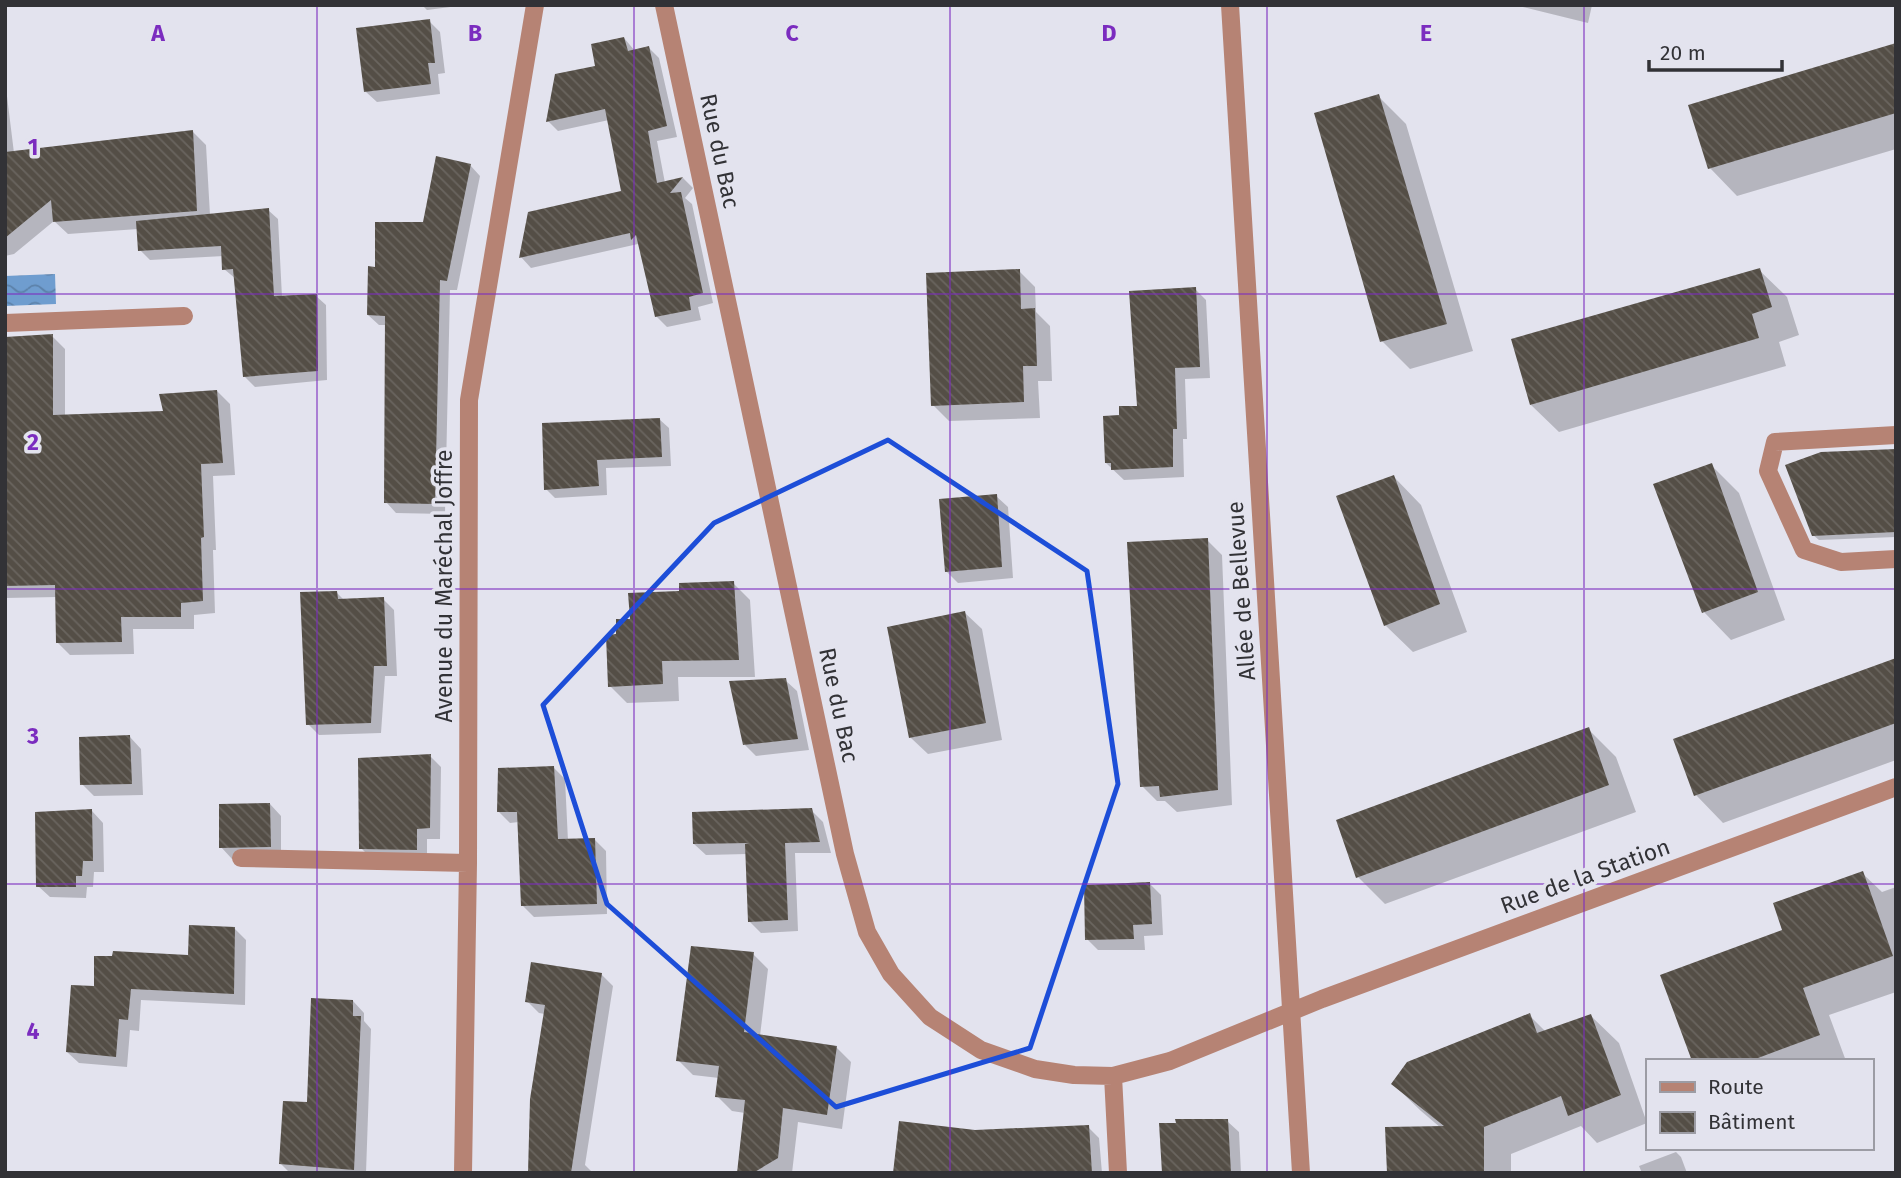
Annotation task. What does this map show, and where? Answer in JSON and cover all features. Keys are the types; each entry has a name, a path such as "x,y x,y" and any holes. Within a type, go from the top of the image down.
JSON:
{"street":[{"name":"Avenue du Maréchal Joffre","path":"463,1173 468,863 469,400 535,5"},
{"name":"Rue du Bac","path":"664,5 845,853 867,932 891,974 930,1017 981,1051 1035,1069 1074,1075 1113,1076 1170,1061 1292,1012"},
{"name":"Allée de Bellevue","path":"1230,5 1301,1173"},
{"path":"5,323 184,316"},
{"path":"1896,435 1775,442 1769,471 1804,550 1841,562 1896,559"},
{"name":"Rue de la Station","path":"1292,1012 1896,787"},
{"path":"241,858 468,863"},
{"path":"1113,1076 1118,1173"}],"highlighted area":[{"path":"888,440 1087,571 1118,784 1030,1048 836,1107 607,904 543,705 714,523"}],"water":[{"path":"55,274 56,304 5,306 5,276"}],"building":[{"path":"430,19 435,63 428,63 431,84 364,92 356,28"},
{"path":"624,37 628,51 649,46 667,126 648,131 657,183 683,177 670,193 681,192 703,293 689,297 691,310 655,317 636,235 631,240 630,233 519,258 528,212 621,191 605,109 546,122 555,74 595,66 591,44"},
{"path":"1896,43 1896,113 1708,169 1688,105"},
{"path":"1379,94 1447,324 1380,342 1314,113"},
{"path":"193,130 197,211 53,222 51,200 5,238 5,152"},
{"path":"436,156 471,164 447,281 440,280 435,504 384,503 385,316 367,315 368,266 375,267 375,222 423,222"},
{"path":"269,208 274,296 317,294 318,371 243,377 233,269 222,270 221,246 138,251 136,221"},
{"path":"1760,268 1772,307 1752,314 1759,338 1530,405 1511,339"},
{"path":"1020,269 1021,309 1035,308 1037,366 1023,366 1024,402 931,406 926,273"},
{"path":"1196,287 1200,367 1175,368 1177,429 1173,429 1173,467 1111,470 1111,463 1105,463 1103,416 1119,415 1119,406 1137,406 1129,291"},
{"path":"53,334 53,415 163,411 159,394 217,390 223,463 201,464 203,601 181,603 181,617 121,617 122,642 56,643 55,585 5,586 5,337"},
{"path":"660,418 662,457 597,460 599,486 544,490 542,423"},
{"path":"1896,449 1896,532 1812,536 1785,465 1821,452"},
{"path":"1712,463 1758,592 1702,613 1653,484"},
{"path":"1394,475 1440,604 1384,626 1336,496"},
{"path":"997,494 1002,567 945,572 939,499"},
{"path":"1208,538 1218,790 1160,797 1159,786 1140,787 1127,542"},
{"path":"734,581 739,660 662,661 663,684 608,687 606,635 616,634 616,619 630,619 628,593 679,591 679,583"},
{"path":"337,591 338,599 384,597 387,666 374,666 371,723 306,725 300,592"},
{"path":"965,611 986,723 909,738 887,627"},
{"path":"1896,658 1896,723 1694,796 1673,739"},
{"path":"786,678 798,739 743,745 729,681"},
{"path":"1589,727 1609,785 1356,878 1336,820"},
{"path":"130,735 132,784 80,785 79,737"},
{"path":"431,754 430,828 417,829 417,850 359,849 358,758"},
{"path":"554,766 558,839 595,838 597,904 521,906 517,812 497,812 498,768"},
{"path":"270,803 271,847 219,848 219,804"},
{"path":"812,808 820,842 785,843 788,920 748,922 745,844 749,843 693,844 692,812"},
{"path":"92,809 93,861 83,861 82,876 76,876 76,887 36,887 35,812"},
{"path":"1863,871 1893,956 1803,988 1820,1035 1755,1059 1691,1059 1660,975 1782,930 1773,903"},
{"path":"1150,882 1152,924 1133,925 1134,939 1085,940 1084,885"},
{"path":"189,925 235,927 234,994 131,989 128,1020 119,1019 116,1057 66,1052 71,985 94,986 94,956 112,956 113,951 188,955"},
{"path":"691,946 754,952 744,1032 837,1046 827,1115 783,1108 778,1158 753,1173 737,1173 745,1100 715,1097 719,1066 676,1061"},
{"path":"531,962 602,973 571,1173 528,1173 530,1099 545,1005 525,1002"},
{"path":"311,998 353,1000 353,1016 361,1016 354,1170 279,1164 283,1101 307,1102"},
{"path":"1530,1013 1537,1033 1591,1014 1621,1095 1568,1116 1561,1096 1484,1127 1484,1173 1387,1173 1385,1127 1444,1126 1391,1084 1407,1062"},
{"path":"1175,1119 1228,1119 1231,1173 1162,1173 1159,1123 1176,1123"},
{"path":"899,1121 975,1130 1089,1125 1092,1173 893,1173"}]}
